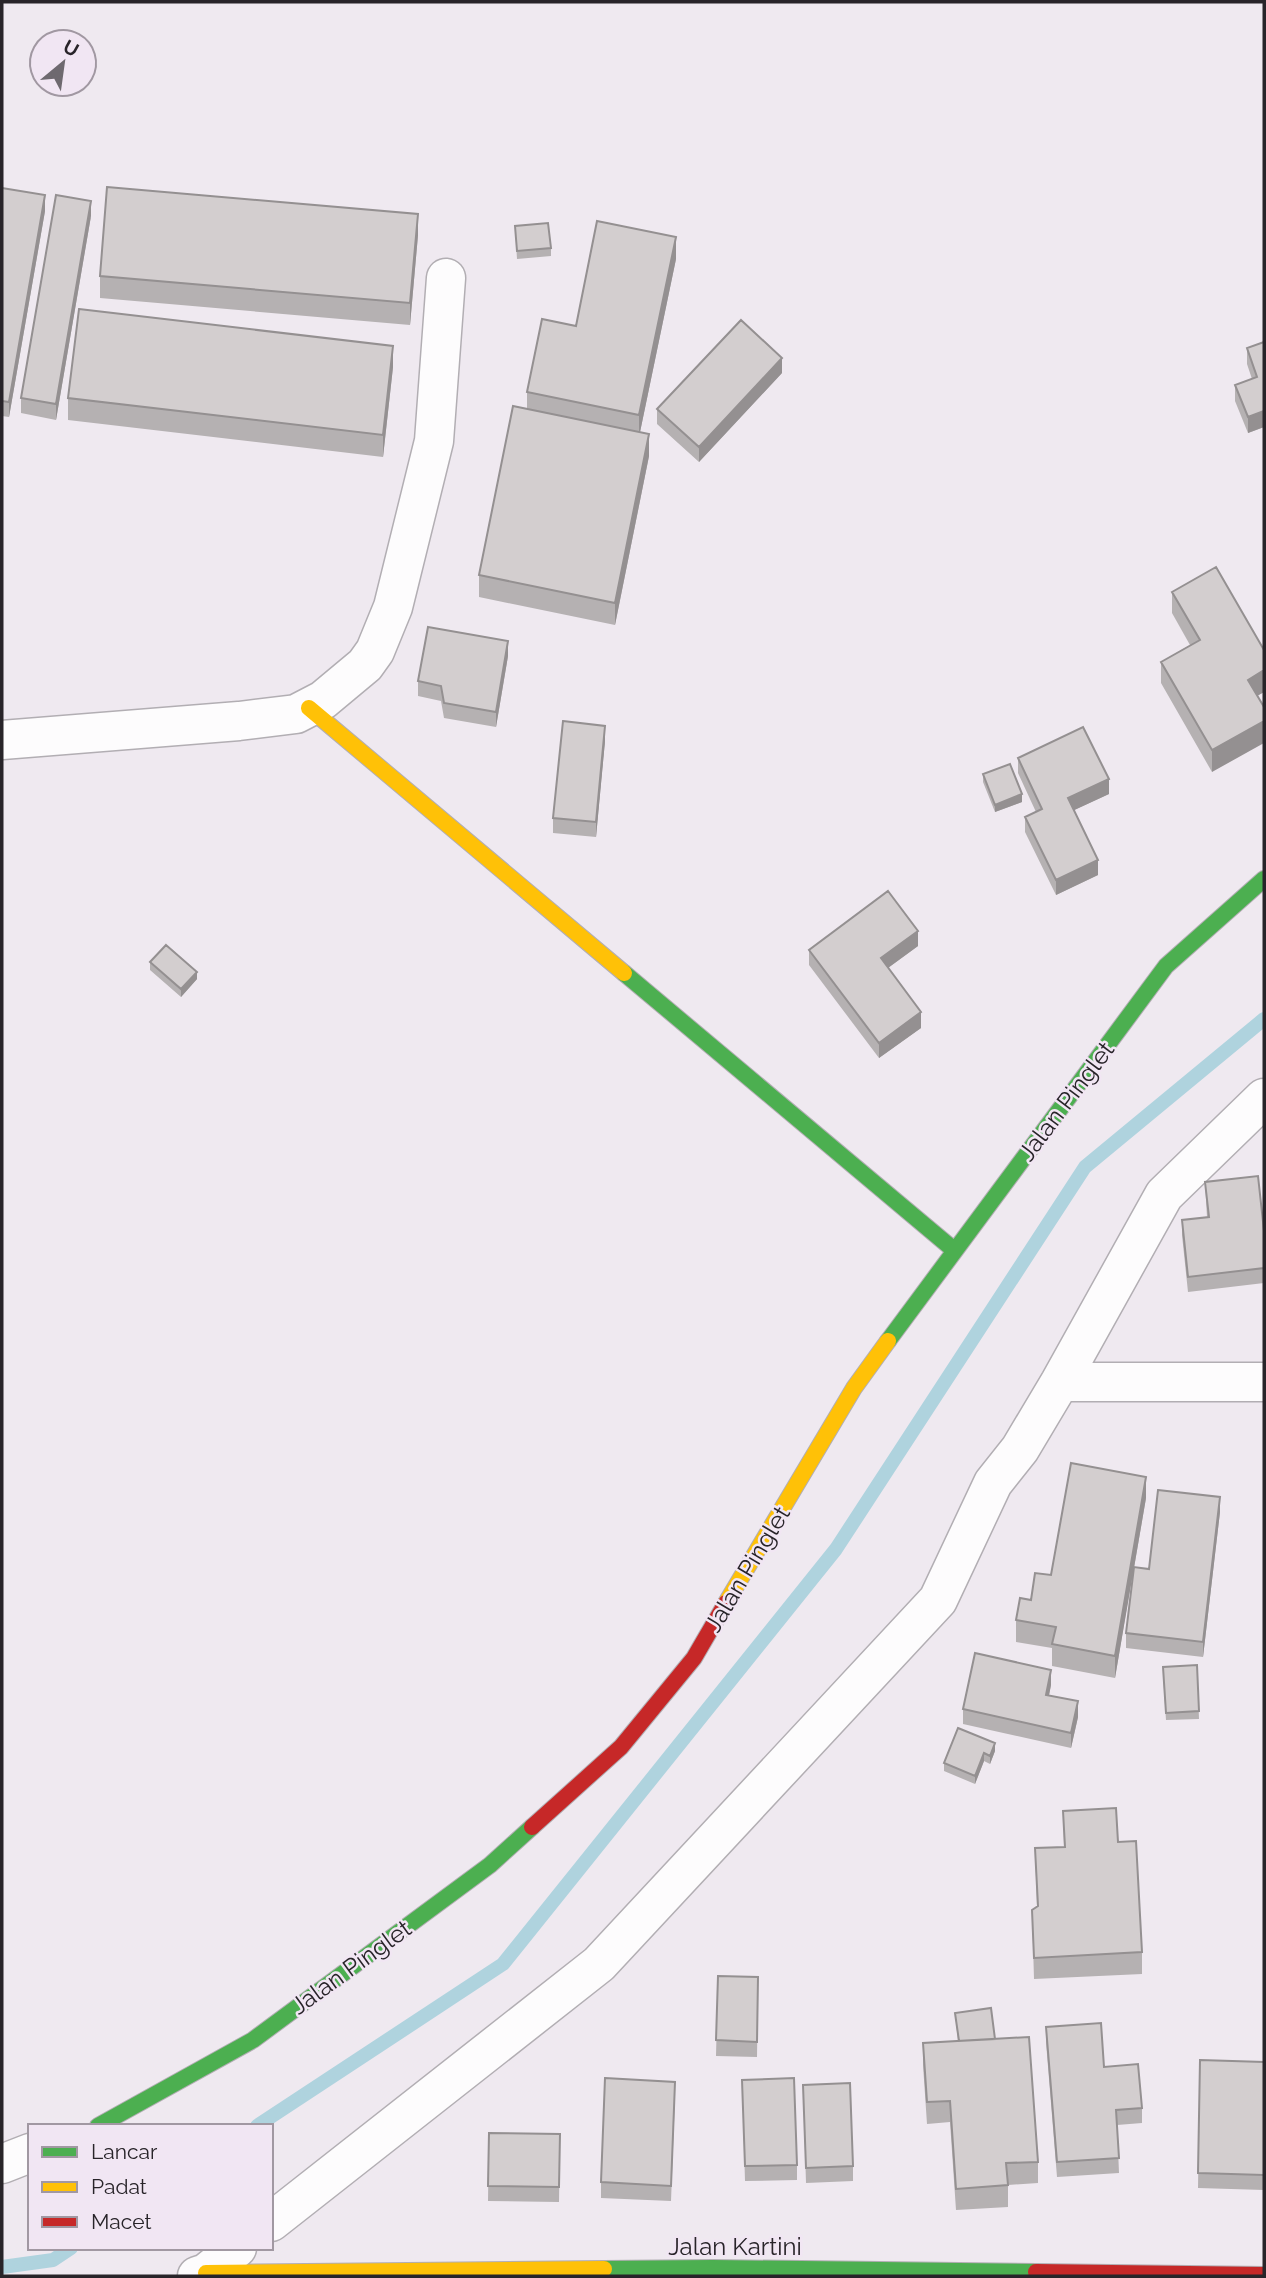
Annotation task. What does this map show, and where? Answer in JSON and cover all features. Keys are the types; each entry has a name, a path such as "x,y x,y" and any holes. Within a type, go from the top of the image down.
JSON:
{"street":[{"path":"2,740 296,714 345,684 365,665 375,651 393,607 434,441 446,278"},
{"path":"309,708 954,1250"},
{"name":"Jalan Pinglet","path":"102,2124 264,2032 490,1865 621,1746 694,1658 854,1388 954,1250 1166,967 1264,879"},
{"path":"273,2220 599,1964 938,1600 993,1483 1020,1449 1060,1382 1164,1195 1264,1098"},
{"path":"1060,1382 1264,1382"},
{"path":"2,2164 28,2154"},
{"path":"201,2275 234,2250"},
{"name":"Jalan Kartini","path":"201,2275 713,2272 1264,2275"}],"building":[{"path":"107,187 418,214 410,303 100,276"},
{"path":"2,188 45,195 9,402 2,401"},
{"path":"56,195 91,201 56,404 21,398"},
{"path":"597,221 676,237 639,415 527,392 542,319 576,326"},
{"path":"548,223 551,248 517,251 515,226"},
{"path":"79,309 393,346 383,435 68,398"},
{"path":"741,320 782,358 699,447 657,409"},
{"path":"1264,342 1264,411 1248,417 1235,385 1257,377 1247,348"},
{"path":"513,406 649,434 615,603 479,575"},
{"path":"1216,567 1264,650 1264,670 1248,680 1264,707 1264,721 1212,750 1161,662 1200,640 1172,592"},
{"path":"428,627 508,641 496,712 444,703 441,686 418,681"},
{"path":"563,721 605,726 596,822 553,818"},
{"path":"1083,727 1109,779 1068,798 1098,860 1056,880 1025,817 1042,809 1018,758"},
{"path":"1010,764 1022,794 995,805 983,774"},
{"path":"888,891 918,931 881,958 921,1012 879,1043 809,950"},
{"path":"166,945 197,972 181,989 150,962"},
{"path":"1258,1176 1264,1231 1264,1268 1188,1277 1182,1220 1209,1217 1205,1182"},
{"path":"1071,1463 1146,1477 1115,1656 1052,1644 1056,1627 1016,1620 1020,1598 1031,1600 1035,1573 1051,1575"},
{"path":"1158,1490 1220,1497 1203,1642 1126,1633 1134,1567 1149,1569"},
{"path":"975,1653 1051,1670 1046,1695 1078,1701 1071,1733 963,1709"},
{"path":"1197,1665 1199,1711 1166,1713 1163,1667"},
{"path":"958,1728 995,1743 990,1756 984,1753 975,1776 944,1763"},
{"path":"1116,1808 1118,1842 1136,1841 1142,1952 1034,1958 1032,1910 1038,1906 1035,1848 1065,1847 1063,1811"},
{"path":"718,1976 758,1977 757,2042 716,2040"},
{"path":"991,2008 995,2039 959,2041 955,2013"},
{"path":"1101,2023 1104,2067 1138,2064 1142,2108 1116,2110 1119,2158 1057,2162 1046,2027"},
{"path":"1029,2037 1038,2162 1006,2163 1008,2185 956,2189 950,2101 927,2102 923,2043"},
{"path":"1200,2060 1264,2062 1264,2175 1198,2173"},
{"path":"605,2078 675,2082 671,2186 601,2182"},
{"path":"794,2078 797,2165 745,2166 742,2080"},
{"path":"850,2083 853,2166 806,2168 803,2085"},
{"path":"489,2133 560,2134 559,2187 488,2186"}],"waterway":[{"path":"260,2124 503,1964 836,1549 1085,1167 1264,1019"},
{"path":"2,2267 53,2260 68,2250"}],"traffic: fast":[{"path":"888,1341 1166,966 1264,879"},
{"path":"624,973 954,1250"},
{"path":"102,2124 253,2040 490,1865 532,1827"},
{"path":"604,2269 1036,2272"}],"traffic: slow":[{"path":"309,708 624,973"},
{"path":"726,1603 854,1388 888,1341"},
{"path":"206,2273 604,2269"}],"traffic: jam":[{"path":"532,1827 621,1747 694,1658 726,1603"},
{"path":"1036,2272 1264,2275"}]}
